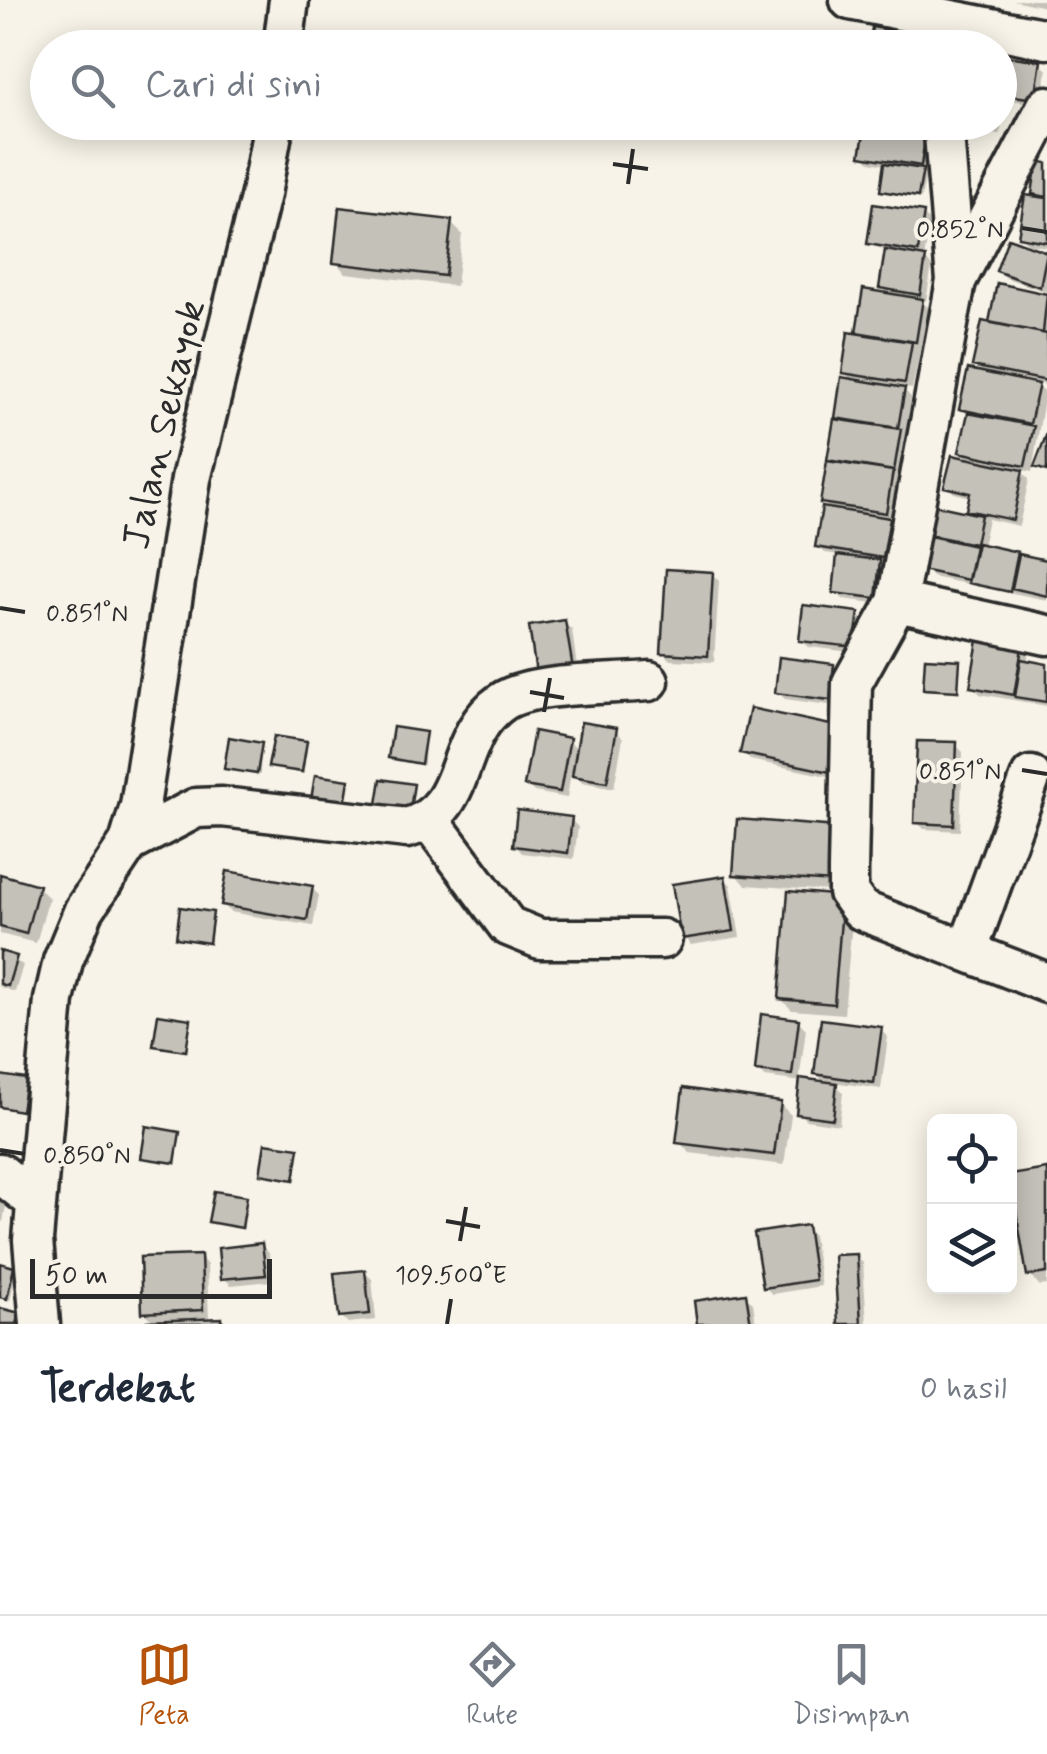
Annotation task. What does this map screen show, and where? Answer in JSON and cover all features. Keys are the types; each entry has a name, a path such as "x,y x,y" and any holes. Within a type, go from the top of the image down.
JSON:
{"street":[{"path":"286,30 289,0"},
{"path":"850,0 931,30"},
{"path":"1017,38 1047,40"},
{"path":"956,281 1047,106"},
{"name":"Jalan Sekayok","path":"40,1324 17,1242 36,1202 48,1038 63,962 84,910 129,844 140,806 191,479 271,140"},
{"path":"944,140 956,281 897,602 852,682 848,892 861,910 1047,983"},
{"path":"897,602 1047,635"},
{"path":"129,844 196,808 222,807 408,828 430,821 448,801 460,763 483,722 504,700 532,692 649,682"},
{"path":"968,949 1030,776"},
{"path":"430,821 508,926 540,939 662,939"},
{"path":"0,1173 36,1202"}],"building":[{"path":"1017,57 1041,61 1035,99 1017,96"},
{"path":"863,140 925,140 921,166 860,156"},
{"path":"1037,161 1047,163 1047,197 1032,194"},
{"path":"884,163 923,169 918,197 880,191"},
{"path":"1025,195 1047,198 1047,242 1018,237"},
{"path":"873,204 924,212 918,252 867,244"},
{"path":"339,207 452,220 445,276 333,263"},
{"path":"1008,238 1047,252 1040,287 996,271"},
{"path":"885,250 926,257 920,295 879,288"},
{"path":"997,283 1047,294 1043,333 989,322"},
{"path":"863,289 923,299 916,342 856,332"},
{"path":"982,321 1047,334 1047,381 972,366"},
{"path":"848,332 912,342 905,383 842,373"},
{"path":"968,369 1039,384 1030,424 959,409"},
{"path":"841,377 905,388 898,428 835,418"},
{"path":"968,413 1034,426 1025,466 959,452"},
{"path":"834,419 901,429 894,471 827,460"},
{"path":"1047,433 1047,471 1034,467"},
{"path":"952,455 1023,470 1013,520 966,510 970,493 944,487"},
{"path":"827,461 893,471 886,513 820,503"},
{"path":"930,504 981,515 975,544 924,534"},
{"path":"822,507 890,518 883,558 815,547"},
{"path":"930,536 975,546 968,580 922,570"},
{"path":"977,543 1018,552 1010,592 968,583"},
{"path":"1019,554 1047,560 1047,596 1012,588"},
{"path":"837,555 880,560 876,598 833,593"},
{"path":"666,569 713,572 708,656 661,653"},
{"path":"803,605 859,612 854,647 799,641"},
{"path":"565,620 574,675 537,680 529,626"},
{"path":"980,628 1024,636 1014,695 970,687"},
{"path":"779,657 834,664 830,700 775,693"},
{"path":"925,658 960,660 958,691 923,689"},
{"path":"1021,659 1047,664 1047,702 1015,697"},
{"path":"750,708 840,727 830,772 740,753"},
{"path":"581,722 617,728 607,782 572,776"},
{"path":"393,727 426,732 421,764 388,758"},
{"path":"534,731 570,738 560,792 524,786"},
{"path":"274,736 307,741 302,772 268,767"},
{"path":"229,737 262,743 257,774 224,769"},
{"path":"917,741 957,742 954,825 914,823"},
{"path":"315,775 349,780 344,811 310,806"},
{"path":"381,779 414,784 409,816 376,810"},
{"path":"517,810 572,817 568,853 513,846"},
{"path":"737,819 837,827 833,882 733,875"},
{"path":"227,871 313,886 307,920 221,905"},
{"path":"0,874 39,885 26,934 0,927"},
{"path":"725,876 734,931 681,939 672,884"},
{"path":"788,891 843,896 834,1004 779,999"},
{"path":"180,907 213,912 209,943 176,938"},
{"path":"0,951 17,956 8,986 0,984"},
{"path":"158,1014 191,1019 186,1051 153,1046"},
{"path":"761,1014 799,1019 792,1075 755,1071"},
{"path":"821,1019 882,1027 874,1083 814,1074"},
{"path":"0,1075 26,1079 21,1111 0,1107"},
{"path":"800,1078 837,1083 833,1119 796,1114"},
{"path":"683,1088 781,1102 774,1155 676,1143"},
{"path":"146,1126 180,1132 175,1163 141,1158"},
{"path":"265,1143 299,1148 294,1180 260,1174"},
{"path":"1047,1169 1047,1273 1027,1276 1017,1217 1017,1174"},
{"path":"214,1191 247,1196 242,1228 208,1222"},
{"path":"807,1225 815,1280 763,1288 754,1233"},
{"path":"262,1243 266,1275 221,1279 218,1248"},
{"path":"857,1254 861,1324 838,1324 834,1255"},
{"path":"201,1255 203,1310 142,1313 140,1257"},
{"path":"0,1263 14,1267 7,1299 0,1297"},
{"path":"365,1270 370,1314 339,1317 334,1273"},
{"path":"746,1293 751,1324 697,1324 694,1301"},
{"path":"0,1308 20,1313 17,1324 0,1324"},
{"path":"222,1318 222,1324 147,1324 147,1321"}]}
